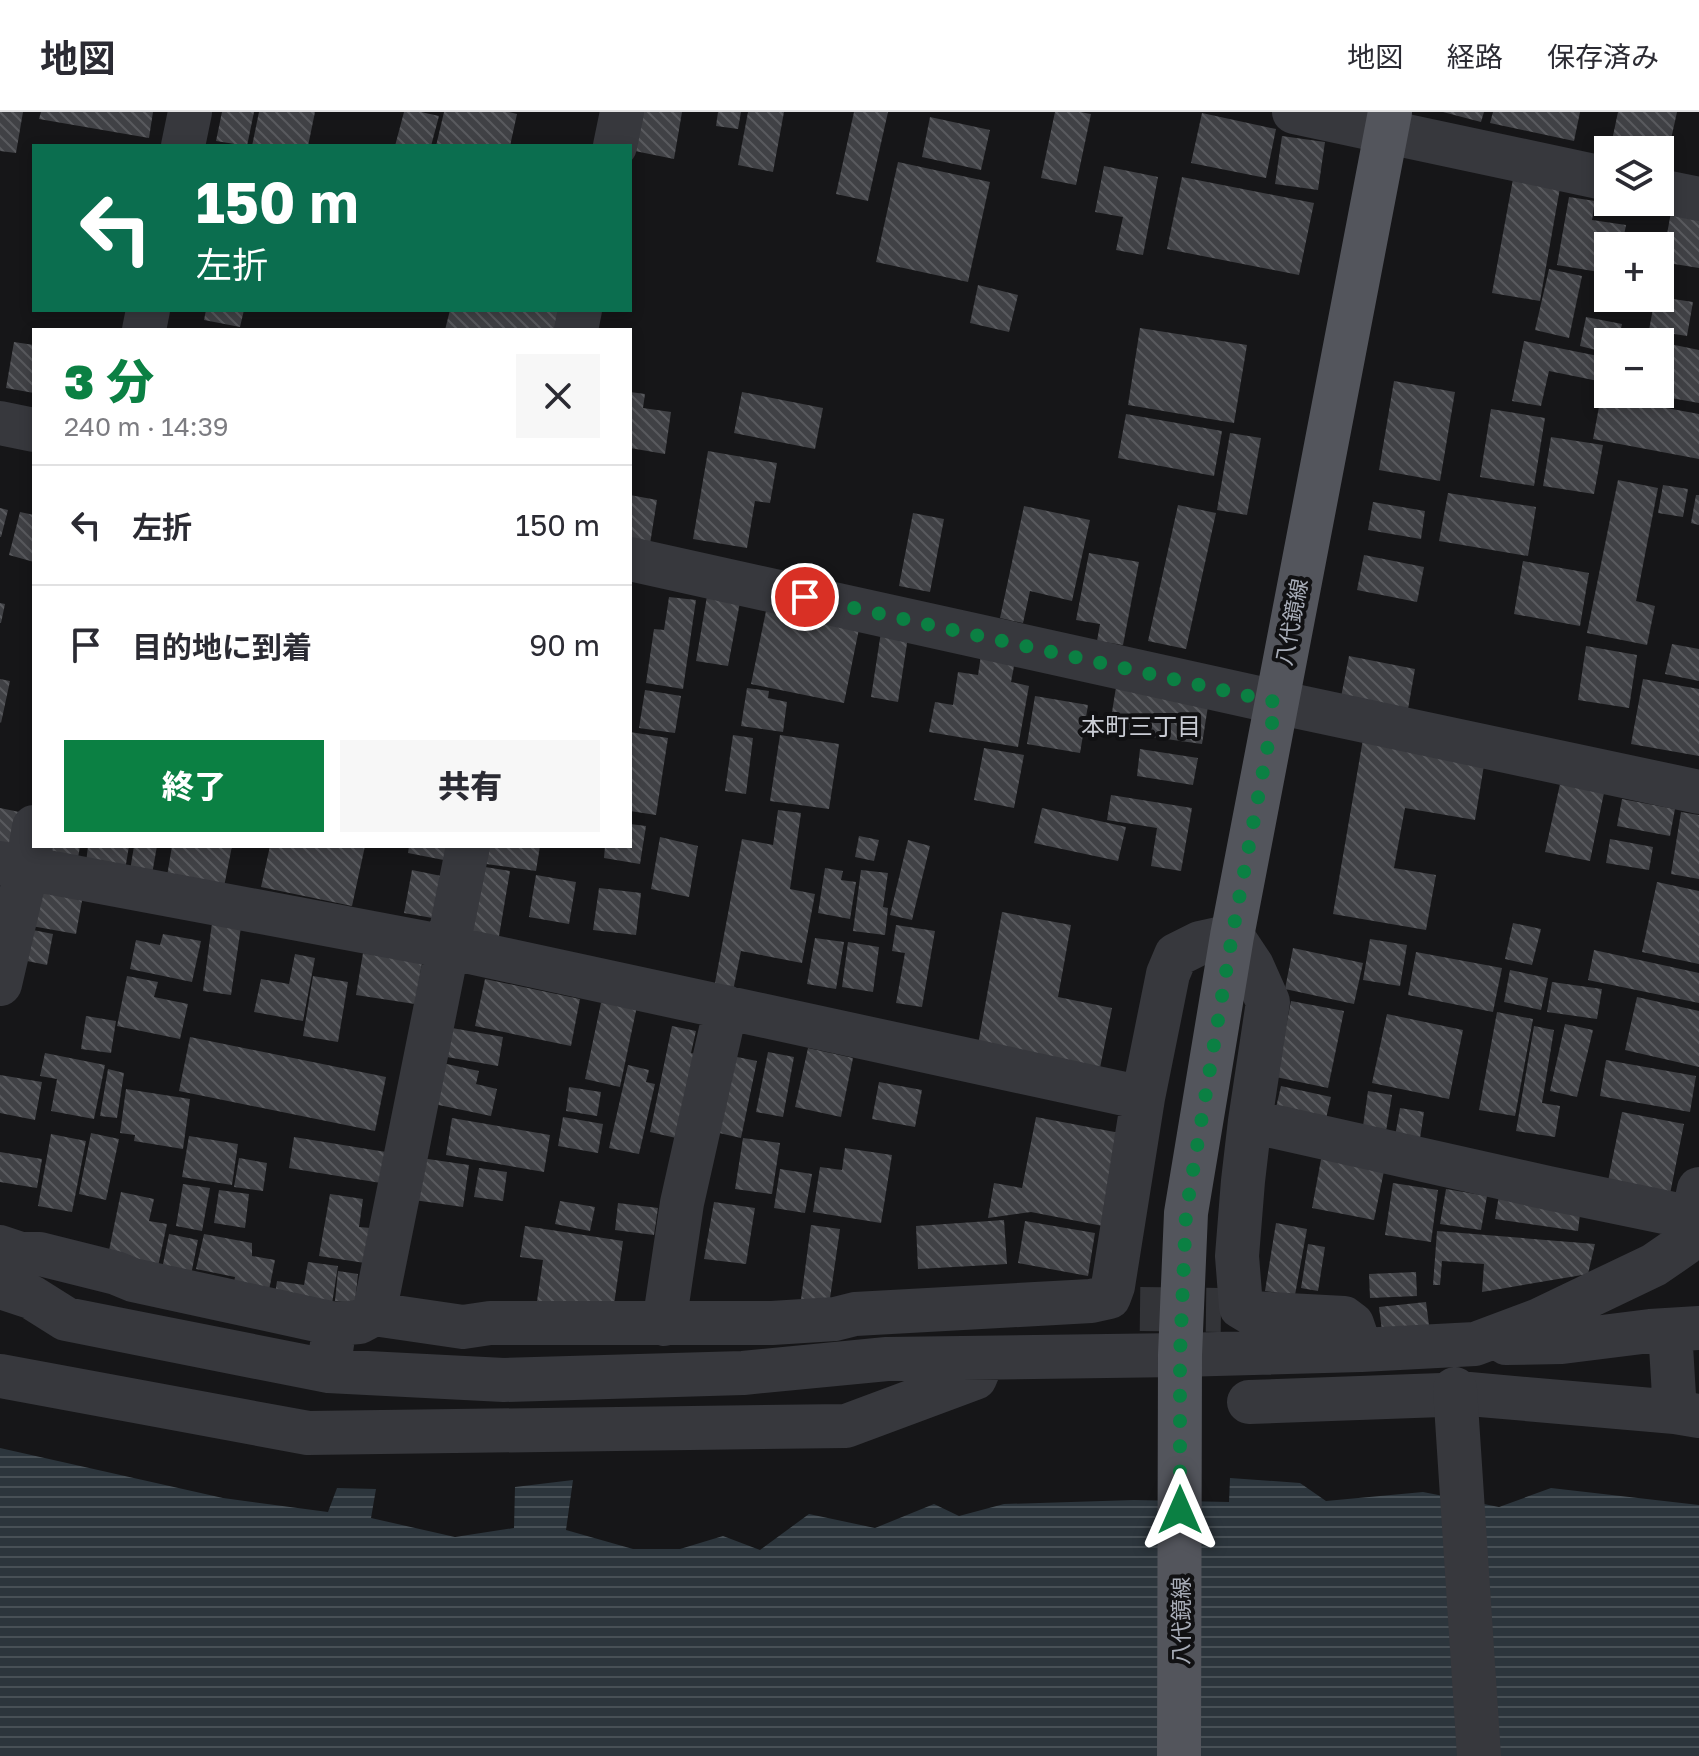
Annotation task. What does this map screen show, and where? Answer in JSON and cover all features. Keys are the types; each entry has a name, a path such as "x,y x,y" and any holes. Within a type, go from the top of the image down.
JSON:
{"main road":[{"name":"八代鏡線","path":"1179,1756 1180,1371 1186,1213 1232,936 1388,121"}],"street":[{"path":"183,144 190,112"},
{"path":"615,144 622,112"},
{"path":"1294,112 1388,121 1594,175"},
{"path":"1674,194 1699,199"},
{"path":"0,423 32,430"},
{"path":"632,559 1699,792"},
{"path":"328,1371 355,1319 447,947 468,848"},
{"path":"0,984 20,853 1143,1098"},
{"path":"0,1247 21,1254 40,1254 133,1280 355,1319 463,1327 490,1323 772,1323 835,1319 855,1314 1091,1301 1125,1303 1113,1286 1143,1098 1168,974 1176,955 1200,943 1232,936 1252,966 1268,1002 1250,1121 1231,1309 1344,1318 1352,1324 1361,1350"},
{"path":"664,1324 682,1203 726,1007"},
{"path":"1250,1121 1548,1188 1688,1240"},
{"path":"1462,1344 1539,1320 1688,1240"},
{"path":"0,1287 31,1297 66,1319 328,1371 504,1380 743,1373 887,1359 983,1359 1180,1371 1361,1350 1562,1342 1685,1329 1683,1405"},
{"path":"463,1327 585,1361 594,1377"},
{"path":"1462,1344 1455,1389 1479,1756"},
{"path":"1462,1344 1683,1405"},
{"path":"0,1376 308,1433 846,1426 975,1378 983,1359"},
{"path":"1249,1402 1469,1394 1683,1405"}],"shaded area":[{"path":"0,1448 223,1498 328,1512 337,1488 376,1489 371,1518 455,1537 514,1528 515,1487 573,1480 566,1530 633,1549 680,1549 723,1536 760,1550 809,1514 875,1528 934,1504 959,1516 1004,1504 1134,1500 1229,1502 1230,1478 1300,1483 1326,1501 1423,1492 1499,1507 1551,1488 1699,1505 1699,1756 0,1756"}],"building":[{"path":"0,112 23,112 16,153 0,151"},
{"path":"41,112 153,112 149,138 39,119"},
{"path":"222,112 254,112 247,144 216,141"},
{"path":"259,112 315,112 308,144 252,144"},
{"path":"404,112 439,116 432,144 396,144"},
{"path":"444,112 517,114 510,144 436,144"},
{"path":"635,112 682,112 674,159 632,150"},
{"path":"718,112 741,112 738,129 716,126"},
{"path":"748,112 784,112 773,172 738,165"},
{"path":"854,112 888,112 868,201 836,194"},
{"path":"1055,112 1091,114 1076,185 1041,178"},
{"path":"1443,112 1484,112 1481,122"},
{"path":"1493,112 1580,112 1574,141 1490,123"},
{"path":"1618,112 1677,112 1672,136 1613,136"},
{"path":"1202,113 1276,129 1266,178 1191,163"},
{"path":"930,117 990,130 981,170 922,157"},
{"path":"1282,136 1325,142 1318,190 1275,184"},
{"path":"898,162 990,182 968,282 876,262"},
{"path":"1104,166 1158,177 1143,255 1116,250 1123,217 1095,212"},
{"path":"1182,177 1314,203 1299,275 1167,249"},
{"path":"1513,179 1560,188 1540,301 1492,293"},
{"path":"1569,197 1594,201 1592,220 1626,225 1625,232 1594,232 1594,271 1557,265"},
{"path":"1674,213 1699,217 1699,268 1674,264 1674,232 1667,232 1670,216 1674,216"},
{"path":"1549,269 1582,276 1569,338 1535,330"},
{"path":"978,285 1018,295 1009,332 970,323"},
{"path":"1674,299 1693,302 1687,336 1674,334 1674,328 1649,328 1652,312 1674,312"},
{"path":"206,312 244,312 240,327 204,320"},
{"path":"450,312 564,312 562,328 446,328"},
{"path":"1586,317 1622,324 1621,328 1594,328 1594,350 1580,346"},
{"path":"1140,328 1247,345 1234,423 1128,405"},
{"path":"1524,341 1594,355 1594,380 1549,371 1541,406 1512,401"},
{"path":"14,342 32,345 32,393 6,388"},
{"path":"1674,345 1699,350 1699,403 1674,399"},
{"path":"1394,381 1455,392 1440,481 1379,470"},
{"path":"632,392 645,394 643,408 671,412 665,454 632,448"},
{"path":"742,392 823,408 815,449 734,433"},
{"path":"1599,408 1666,408 1699,414 1699,459 1593,439"},
{"path":"1491,409 1545,418 1534,486 1480,477"},
{"path":"1126,414 1222,431 1214,476 1118,458"},
{"path":"1230,433 1261,438 1247,515 1217,510"},
{"path":"1551,437 1603,445 1594,494 1543,486"},
{"path":"708,451 777,463 770,503 755,501 747,548 693,539"},
{"path":"1618,480 1658,488 1636,601 1655,606 1647,645 1587,633"},
{"path":"1663,485 1688,489 1683,517 1658,513"},
{"path":"1448,493 1536,507 1528,556 1439,541"},
{"path":"632,495 657,500 650,544 632,541"},
{"path":"1696,495 1699,495 1699,525 1691,523"},
{"path":"1373,502 1425,511 1421,539 1368,530"},
{"path":"1178,505 1216,513 1186,649 1148,641"},
{"path":"1024,506 1090,520 1072,601 1030,591 1023,623 1000,618"},
{"path":"0,508 8,510 1,537 0,537"},
{"path":"20,512 32,515 32,561 9,555"},
{"path":"913,513 944,519 930,592 899,586"},
{"path":"1089,553 1139,562 1123,645 1097,641 1100,624 1076,620"},
{"path":"1364,555 1424,567 1417,602 1357,590"},
{"path":"1523,561 1589,573 1580,626 1514,614"},
{"path":"707,596 740,602 728,666 696,661"},
{"path":"669,597 696,600 683,689 646,683 654,629 664,630"},
{"path":"0,603 5,604 1,623 0,623"},
{"path":"766,611 859,629 844,703 751,684"},
{"path":"881,632 908,637 898,702 871,697"},
{"path":"1672,644 1699,649 1699,681 1665,674"},
{"path":"1586,646 1637,655 1629,708 1578,700"},
{"path":"981,655 1015,661 1011,682 1029,686 1018,747 929,732 935,702 953,705 958,672 978,675"},
{"path":"1349,656 1415,669 1408,709 1341,697"},
{"path":"0,679 10,681 1,723 0,722"},
{"path":"1643,679 1699,689 1699,756 1631,744"},
{"path":"1116,687 1209,700 1202,744 1109,731"},
{"path":"747,688 769,691 768,698 787,702 783,732 741,726"},
{"path":"645,690 681,696 675,733 639,728"},
{"path":"1035,696 1088,705 1080,753 1027,744"},
{"path":"632,732 668,738 656,815 632,811"},
{"path":"733,735 753,738 746,794 725,791"},
{"path":"780,735 839,744 829,809 770,801"},
{"path":"1363,739 1485,759 1475,820 1405,808 1394,868 1436,875 1426,930 1333,914"},
{"path":"984,748 1024,755 1014,808 974,800"},
{"path":"1140,749 1198,758 1193,785 1137,776"},
{"path":"1560,784 1604,793 1590,861 1545,852"},
{"path":"1111,795 1192,808 1181,871 1151,866 1157,828 1107,820"},
{"path":"1622,799 1675,809 1670,836 1617,826"},
{"path":"0,808 29,814 21,849 0,844"},
{"path":"1042,808 1126,827 1118,861 1034,843"},
{"path":"778,810 801,813 790,889 815,894 802,963 741,951 733,991 714,988 742,839 773,845"},
{"path":"1681,812 1699,815 1699,879 1671,874"},
{"path":"632,824 646,826 640,864 604,858 605,848 632,848"},
{"path":"859,836 879,840 874,861 855,857"},
{"path":"660,837 698,846 689,897 651,889"},
{"path":"1610,839 1653,847 1649,870 1606,863"},
{"path":"908,840 930,846 912,920 890,915"},
{"path":"38,848 80,848 78,858 37,851"},
{"path":"88,848 129,848 125,870 86,863"},
{"path":"134,848 157,848 152,874 130,871"},
{"path":"172,848 232,848 223,892 166,882"},
{"path":"270,848 365,848 352,906 261,887"},
{"path":"409,848 457,848 454,862 408,853"},
{"path":"482,848 540,848 536,871 479,863"},
{"path":"479,866 510,871 498,942 467,936"},
{"path":"825,868 843,871 841,880 856,882 850,919 818,913"},
{"path":"412,870 451,878 444,920 404,913"},
{"path":"861,870 888,873 883,907 888,908 885,935 853,931"},
{"path":"536,875 576,882 569,924 529,917"},
{"path":"1657,882 1699,891 1699,964 1642,952"},
{"path":"33,886 83,895 76,934 26,925"},
{"path":"599,888 641,893 636,935 593,930"},
{"path":"1002,912 1071,925 1058,997 1112,1008 1099,1073 977,1050"},
{"path":"212,923 241,927 231,995 203,991"},
{"path":"1513,923 1541,929 1532,965 1505,959"},
{"path":"896,925 935,931 922,1007 896,1003 905,953 892,951"},
{"path":"23,928 53,934 47,965 17,959"},
{"path":"163,934 201,941 192,982 130,969 136,940 160,945"},
{"path":"815,938 844,942 836,989 807,984"},
{"path":"1370,939 1407,945 1400,986 1363,980"},
{"path":"848,942 879,947 873,992 842,987"},
{"path":"1293,948 1363,963 1354,1004 1285,989"},
{"path":"1594,950 1699,973 1699,1003 1588,980"},
{"path":"1416,952 1502,968 1493,1012 1408,995"},
{"path":"363,953 422,963 415,1004 356,995"},
{"path":"295,954 315,958 303,1021 254,1012 261,979 289,984"},
{"path":"1510,970 1548,978 1541,1010 1504,1002"},
{"path":"127,976 158,982 154,997 188,1004 180,1039 117,1026"},
{"path":"313,976 348,982 338,1042 303,1036"},
{"path":"485,979 580,999 571,1046 475,1026"},
{"path":"1552,982 1602,989 1597,1019 1547,1012"},
{"path":"1637,997 1699,1011 1699,1067 1625,1050"},
{"path":"602,998 637,1006 620,1087 585,1079"},
{"path":"1291,1001 1344,1011 1328,1088 1276,1077"},
{"path":"1497,1012 1533,1019 1515,1116 1479,1110"},
{"path":"1387,1014 1463,1030 1449,1099 1372,1083"},
{"path":"86,1016 116,1021 111,1053 81,1049"},
{"path":"1565,1024 1593,1030 1577,1097 1550,1091"},
{"path":"672,1026 696,1031 691,1053 704,1056 685,1140 650,1132"},
{"path":"1534,1026 1554,1030 1542,1103 1560,1106 1555,1137 1516,1131"},
{"path":"452,1028 503,1037 498,1066 447,1057"},
{"path":"190,1037 386,1077 375,1131 179,1091"},
{"path":"808,1048 853,1058 841,1117 795,1107"},
{"path":"768,1052 794,1057 783,1117 756,1112"},
{"path":"45,1053 105,1065 94,1119 51,1111 57,1079 40,1076"},
{"path":"722,1054 757,1061 741,1138 706,1130"},
{"path":"1606,1060 1696,1076 1690,1112 1600,1096"},
{"path":"442,1063 479,1071 476,1084 497,1089 491,1116 434,1104"},
{"path":"628,1065 649,1070 646,1082 655,1084 639,1154 609,1148"},
{"path":"108,1069 124,1073 117,1118 100,1116"},
{"path":"0,1075 42,1082 35,1120 0,1113"},
{"path":"879,1082 922,1090 915,1127 872,1119"},
{"path":"1281,1086 1331,1097 1325,1123 1275,1112"},
{"path":"569,1087 601,1092 597,1116 566,1111"},
{"path":"126,1089 190,1099 183,1149 134,1141 135,1135 120,1133"},
{"path":"1368,1091 1392,1095 1385,1137 1362,1133"},
{"path":"1400,1108 1424,1112 1419,1145 1394,1142"},
{"path":"1622,1112 1684,1124 1670,1194 1608,1181"},
{"path":"563,1117 603,1124 598,1153 558,1146"},
{"path":"1036,1117 1120,1133 1103,1226 1031,1212 988,1218 994,1183 1022,1188"},
{"path":"452,1118 550,1135 544,1172 446,1155"},
{"path":"91,1133 119,1139 106,1200 79,1194"},
{"path":"51,1134 86,1141 72,1212 38,1206"},
{"path":"189,1136 238,1144 232,1185 182,1177"},
{"path":"294,1137 386,1152 381,1183 289,1168"},
{"path":"743,1138 780,1143 772,1194 735,1189"},
{"path":"845,1148 892,1155 881,1223 813,1212 820,1167 842,1170"},
{"path":"0,1152 42,1159 37,1188 0,1182"},
{"path":"1322,1154 1385,1166 1374,1220 1312,1208"},
{"path":"239,1158 267,1163 263,1191 234,1187"},
{"path":"421,1158 469,1165 463,1207 414,1200"},
{"path":"479,1168 507,1172 503,1201 474,1197"},
{"path":"780,1169 812,1174 805,1213 774,1208"},
{"path":"1393,1183 1438,1190 1431,1242 1385,1235"},
{"path":"183,1184 210,1188 202,1231 176,1226"},
{"path":"1446,1189 1487,1196 1481,1230 1440,1224"},
{"path":"219,1190 249,1194 245,1228 214,1223"},
{"path":"121,1192 154,1199 149,1221 167,1224 156,1276 106,1265"},
{"path":"330,1194 363,1199 359,1227 371,1228 365,1263 319,1256"},
{"path":"1499,1195 1581,1206 1578,1231 1495,1219"},
{"path":"560,1201 595,1207 590,1231 555,1224"},
{"path":"714,1202 755,1208 746,1264 704,1259"},
{"path":"618,1203 658,1208 654,1235 615,1230"},
{"path":"1004,1220 1007,1264 918,1269 916,1226"},
{"path":"1025,1221 1095,1233 1088,1276 1018,1263"},
{"path":"1276,1223 1307,1229 1295,1295 1265,1291"},
{"path":"811,1225 840,1229 828,1312 800,1307"},
{"path":"525,1226 623,1241 612,1319 536,1308 543,1260 520,1257"},
{"path":"1437,1231 1595,1244 1588,1274 1482,1292 1484,1264 1442,1261 1440,1285 1433,1285"},
{"path":"169,1234 198,1240 189,1285 160,1279"},
{"path":"204,1234 252,1243 252,1256 275,1260 267,1300 232,1293 235,1277 196,1269"},
{"path":"1308,1244 1325,1247 1318,1291 1301,1288"},
{"path":"308,1262 338,1266 331,1310 274,1301 277,1281 304,1285"},
{"path":"338,1271 358,1274 355,1303 335,1301"},
{"path":"1416,1272 1417,1296 1370,1298 1369,1274"},
{"path":"1426,1302 1429,1325 1382,1331 1379,1307"}],"tunnel":[{"path":"1140,1309 1221,1310"}],"district":[{"name":"本町三丁目","path":"1141,725"}],"route":[{"path":"805,597 1276,702 1232,936 1186,1213 1180,1355 1180,1510"}]}
